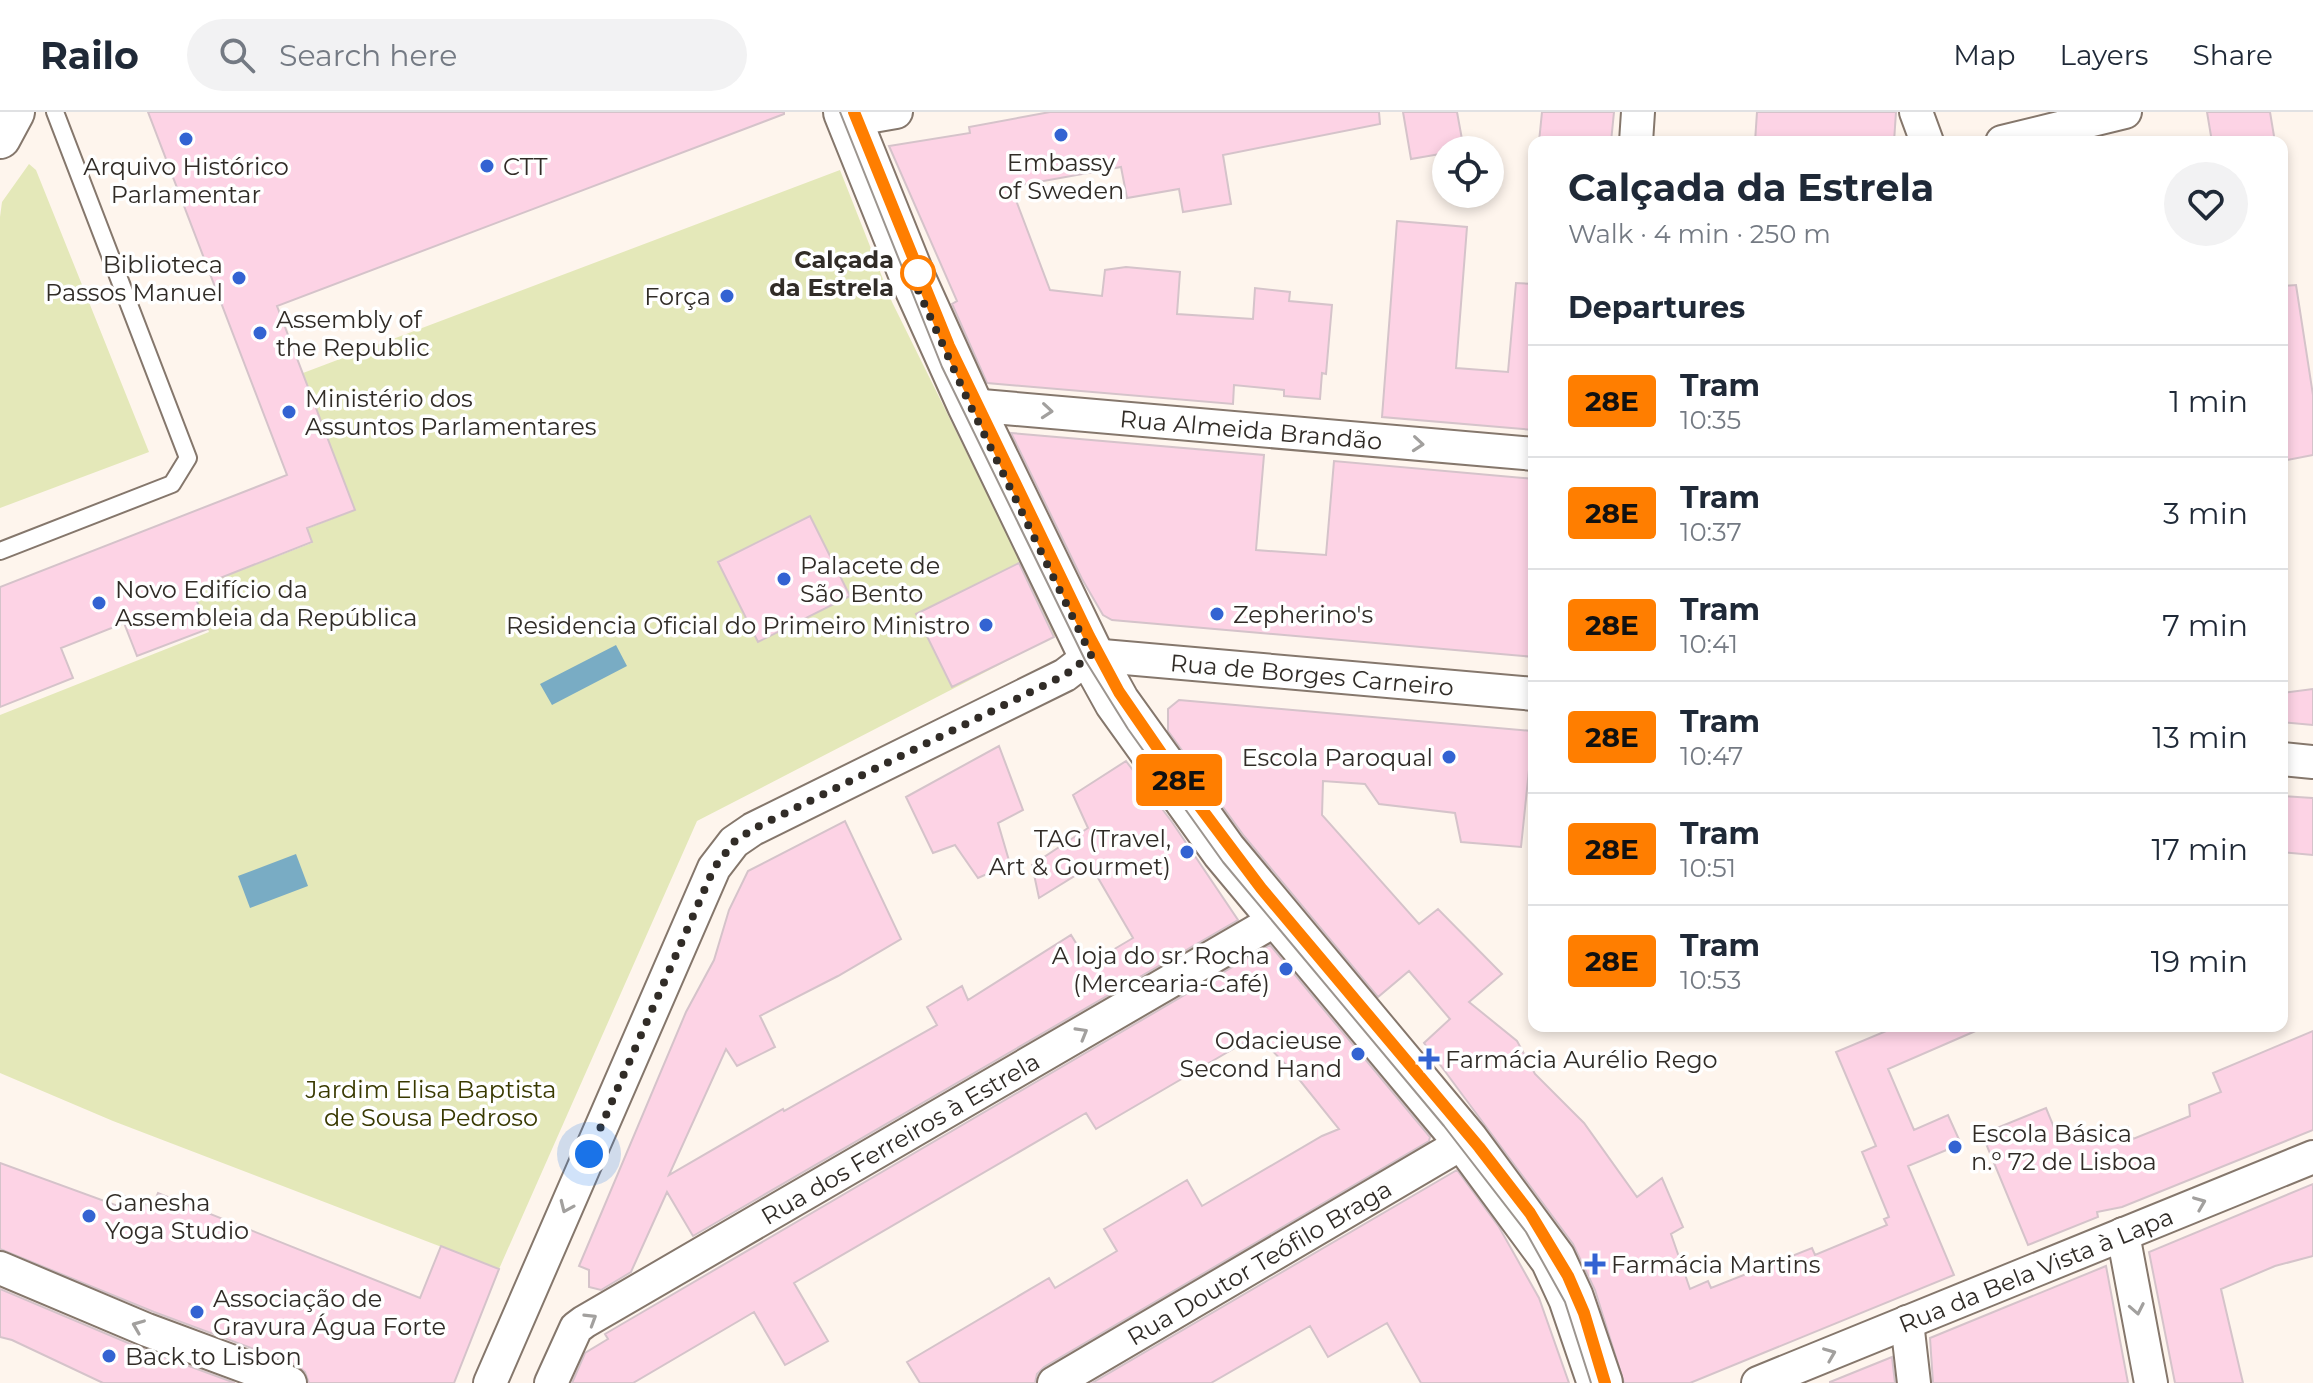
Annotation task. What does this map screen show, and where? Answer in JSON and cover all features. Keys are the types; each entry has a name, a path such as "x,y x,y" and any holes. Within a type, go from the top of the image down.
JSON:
{"main road":[{"path":"848,116 914,281 970,405 1091,655 1117,702 1224,851 1466,1141 1553,1259 1576,1310 1600,1383"}],"street":[{"path":"0,138 14,112"},
{"path":"848,116 896,112"},
{"path":"1636,136 1638,112"},
{"path":"1916,112 1925,136"},
{"path":"2027,136 2125,112"},
{"name":"Rua Almeida Brandão","path":"970,405 1528,453"},
{"path":"490,1383 714,868 722,856 734,842 753,829 1065,675 1091,655"},
{"name":"Rua de Borges Carneiro","path":"1091,655 1528,693"},
{"path":"2288,760 2313,762"},
{"name":"Rua dos Ferreiros à Estrela","path":"551,1383 576,1328 584,1322 1279,918"},
{"name":"Rua Doutor Teófilo Braga","path":"1054,1383 1466,1141"},
{"name":"Rua da Bela Vista à Lapa","path":"1758,1383 2313,1157"},
{"path":"2123,1234 2151,1383"},
{"path":"0,1268 147,1330 290,1383"},
{"path":"1907,1322 1914,1383"}],"lane":[{"path":"0,551 172,484 188,458 55,112"}],"green space":[{"path":"29,164 36,170 149,452 0,508 0,217 2,202"},
{"name":"Jardim Elisa Baptista de Sousa Pedroso","path":"840,170 892,302 1057,635 697,821 499,1269 113,1121 0,1073 0,715 209,632 192,589 312,543 307,529 355,510 303,373"}],"water":[{"path":"616,645 627,666 552,705 540,684"},
{"path":"296,854 308,886 250,908 238,876"}],"building":[{"name":"Assembly of the Republic","path":"148,112 784,114 277,306 355,510 307,528 312,542 192,589 208,629 137,656 124,623 61,648 73,678 0,707 0,587 287,475"},
{"path":"1050,112 1379,112 1380,124 1223,155 1231,204 1183,212 1179,189 1127,198 1121,167 1011,187 1050,290 1102,296 1105,270 1126,267 1180,272 1177,314 1253,319 1255,288 1290,292 1289,301 1332,305 1326,374 1322,373 1320,399 1284,396 1284,390 1234,385 1233,404 987,383 952,304 957,301 889,146 970,133 969,127"},
{"path":"1403,112 1457,112 1461,136 1432,136 1432,155 1411,159"},
{"path":"1542,112 1614,112 1612,136 1540,136"},
{"path":"1757,112 1896,112 1894,136 1755,136"},
{"path":"2207,112 2270,112 2274,136 2211,136"},
{"path":"1397,221 1467,227 1456,368 1508,372 1516,283 1528,284 1528,429 1382,417"},
{"path":"2296,285 2313,395 2313,455 2288,460 2288,286"},
{"path":"1011,433 1264,455 1256,550 1326,555 1334,461 1528,478 1528,656 1112,620 1103,615 1082,579"},
{"name":"Palacete de São Bento","path":"810,516 850,596 758,642 718,562"},
{"name":"Residencia Oficial do Primeiro Ministro","path":"1019,563 1054,637 952,687 916,614"},
{"path":"2313,689 2313,725 2288,723 2288,692"},
{"path":"1179,700 1528,731 1528,779 1521,847 1461,842 1455,813 1379,804 1365,784 1323,781 1322,815 1419,924 1438,909 1502,974 1469,1002 1517,1041 1535,1074 1584,1123 1637,1197 1662,1178 1683,1227 1671,1234 1690,1289 1708,1281 1711,1288 1812,1248 1815,1255 1887,1225 1884,1219 1889,1217 1862,1152 1876,1146 1836,1052 1884,1032 1973,1032 1888,1069 1914,1130 1948,1115 1961,1144 1908,1166 1954,1275 1690,1383 1624,1383 1595,1290 1573,1244 1424,1043 1450,1019 1409,971 1378,997 1244,836 1168,731 1168,709"},
{"path":"999,746 1023,810 998,823 1010,864 978,878 955,845 933,853 906,797"},
{"path":"1126,761 1172,822 1238,920 693,1236 667,1192 631,1272 601,1290 589,1287 589,1270 579,1266 686,1012 714,960 729,910 748,871 845,821 901,939 760,1016 775,1047 737,1066 726,1049 669,1175 937,1025 927,1007 962,986 968,1000 1071,935 1089,964 1133,938 1091,866 1039,898 1032,865 1088,828 1073,795"},
{"path":"2288,796 2313,798 2313,855 2288,853"},
{"path":"1270,945 1430,1137 1429,1141 1044,1367 1037,1374 1035,1383 920,1383 907,1362 1049,1278 1055,1288 1117,1251 1104,1229 1187,1180 1202,1206 1339,1129 1294,1073 1257,1035 1096,1129 1086,1113 794,1283 828,1341 785,1365 754,1312 633,1383 572,1383 585,1353 608,1339 605,1334"},
{"path":"2313,1031 2313,1130 2122,1207 2097,1212 2098,1217 2028,1245 1982,1134 2046,1108 2060,1142 2092,1129 2097,1140 2128,1127 2133,1139 2190,1116 2189,1105 2221,1092 2213,1073"},
{"path":"0,1163 118,1206 122,1195 152,1207 158,1193 420,1298 441,1246 499,1269 454,1383 309,1383 305,1372 297,1365 154,1312 0,1249"},
{"path":"1457,1170 1499,1227 1539,1298 1569,1383 1421,1383 1387,1323 1328,1357 1310,1326 1211,1383 1092,1383"},
{"path":"2313,1184 2313,1256 2275,1266 2221,1289 2243,1383 2175,1383 2149,1252"},
{"path":"2106,1266 2128,1383 1933,1383 1930,1338"},
{"path":"0,1289 140,1348 235,1383 103,1383 0,1337"},
{"path":"1892,1357 1895,1383 1830,1383 1830,1382"}],"tram line":[{"path":"840,112 942,367 1085,660 1128,729 1223,862 1444,1126 1526,1232 1565,1302 1591,1383"},
{"path":"854,112 949,346 1119,692 1179,779 1261,888 1479,1147 1530,1213 1568,1276 1584,1313 1605,1383"},
{"name":"28E","path":"854,112 949,346 1119,692 1179,779 1261,888 1479,1147 1530,1213 1568,1276 1584,1313 1605,1383"}],"place":[{"name":"Embassy of Sweden","path":"1061,135"},
{"name":"Arquivo Histórico Parlamentar","path":"186,139"},
{"name":"CTT","path":"487,166"},
{"name":"Calçada da Estrela","path":"918,273"},
{"name":"Biblioteca Passos Manuel","path":"239,278"},
{"name":"Força","path":"727,296"},
{"name":"Assembly of the Republic","path":"260,333"},
{"name":"Ministério dos Assuntos Parlamentares","path":"289,412"},
{"name":"Palacete de São Bento","path":"784,579"},
{"name":"Novo Edifício da Assembleia da República","path":"99,603"},
{"name":"Zepherino's","path":"1217,614"},
{"name":"Residencia Oficial do Primeiro Ministro","path":"986,625"},
{"name":"Escola Paroqual","path":"1449,757"},
{"name":"TAG (Travel, Art & Gourmet)","path":"1187,852"},
{"name":"A loja do sr. Rocha (Mercearia-Café)","path":"1286,969"},
{"name":"Odacieuse Second Hand","path":"1358,1054"},
{"name":"Farmácia Aurélio Rego","path":"1429,1059"},
{"name":"Escola Básica n.º 72 de Lisboa","path":"1955,1147"},
{"name":"Ganesha Yoga Studio","path":"89,1216"},
{"name":"Farmácia Martins","path":"1595,1264"},
{"name":"Associação de Gravura Água Forte","path":"197,1312"},
{"name":"Back to Lisbon","path":"109,1356"}],"route":[{"path":"589,1154 714,868 734,842 753,829 1065,675 1091,655 970,405 914,281 918,273"}]}
